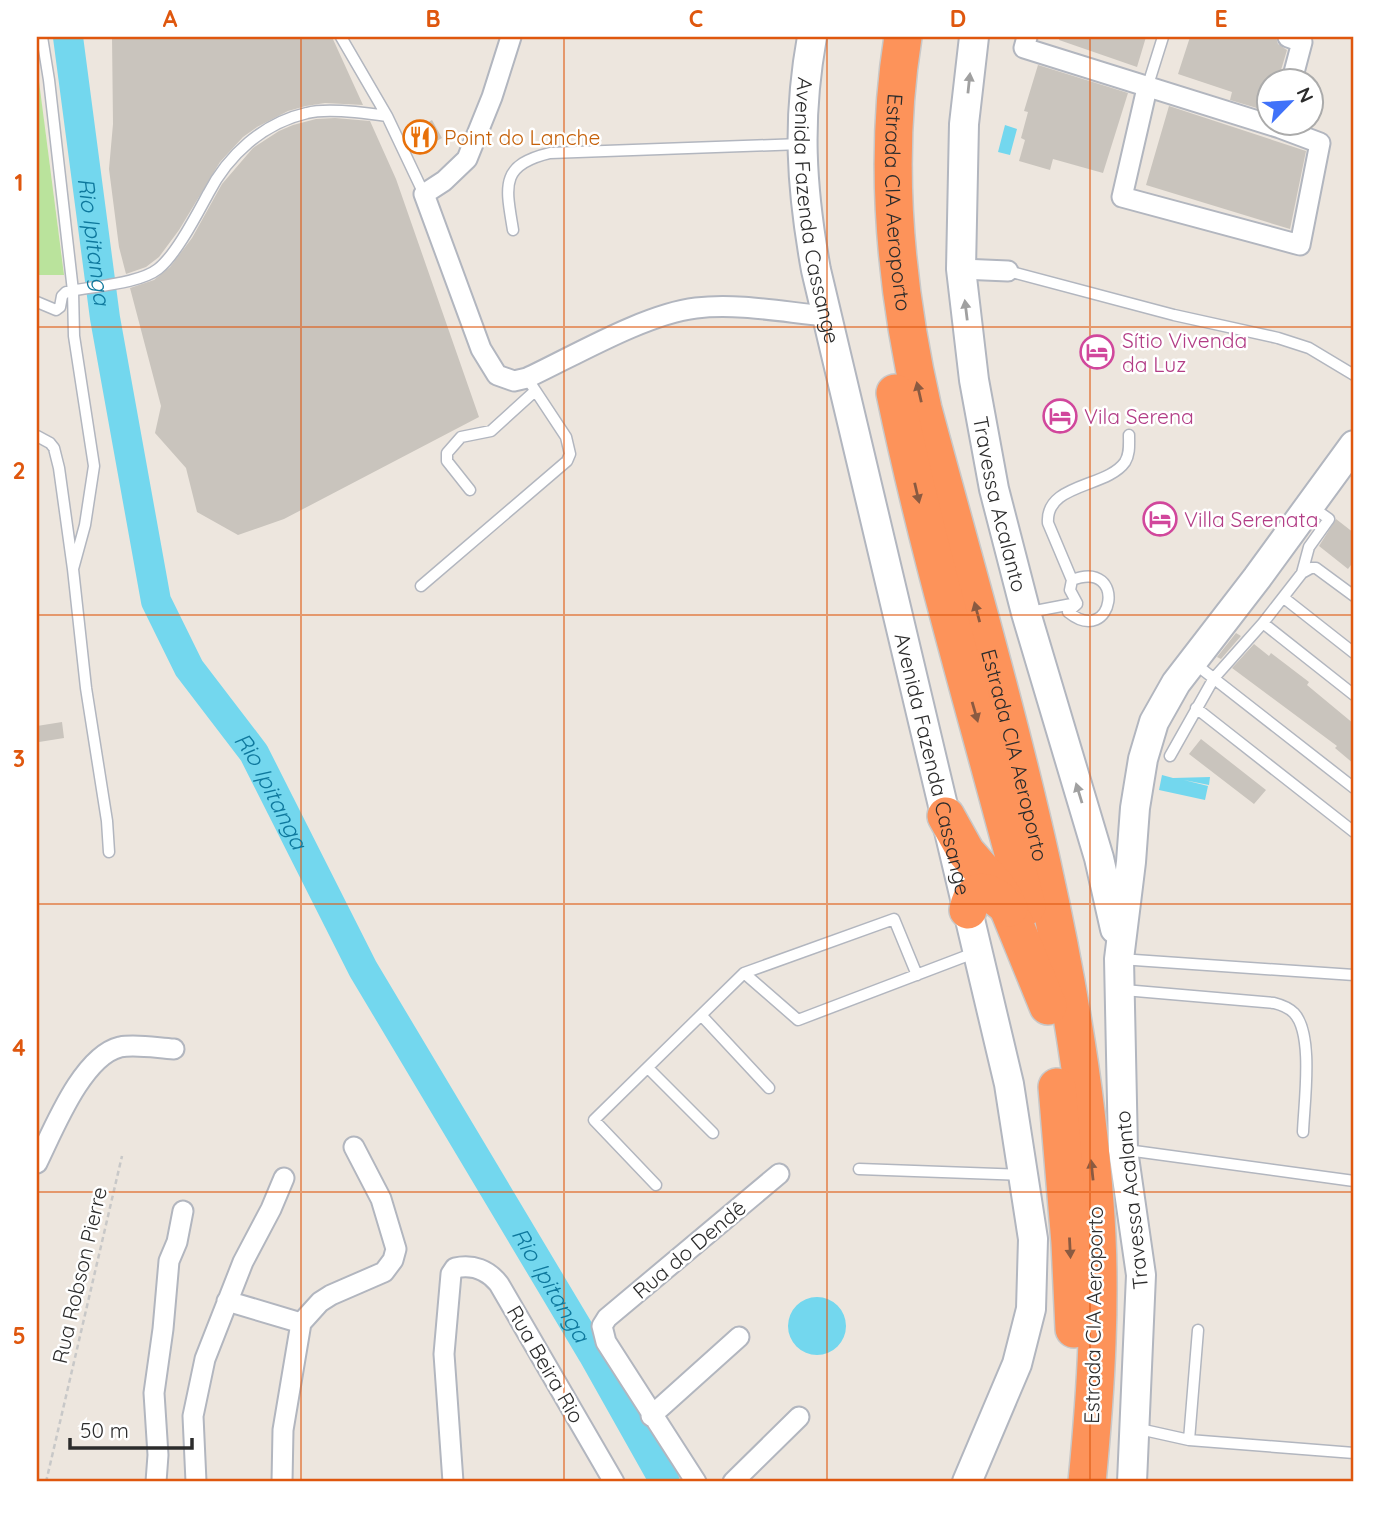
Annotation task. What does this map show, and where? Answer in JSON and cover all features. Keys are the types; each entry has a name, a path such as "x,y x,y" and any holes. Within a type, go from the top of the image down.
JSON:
{"highway":[{"name":"Estrada CIA Aeroporto","path":"880,37 872,231 886,352 927,534 1032,922 1048,1006 1062,1132 1074,1331 1069,1421 1062,1482"},
{"name":"Estrada CIA Aeroporto","path":"903,37 893,159 895,245 909,345 923,409 1038,842 1059,947 1086,1118 1098,1262 1087,1482"},
{"path":"946,816 966,852 996,886 1009,908 1048,1006"},
{"path":"968,910 974,894 980,892 988,893 1009,908"}],"main road":[{"name":"Avenida Fazenda Cassange","path":"813,37 802,113 801,144 807,221 825,316 1009,1084 1032,1240 1031,1309 1017,1364 967,1482"},
{"name":"Travessa Acalanto","path":"974,37 964,124 961,269 974,380 992,475 1026,613 1099,858 1109,897 1119,959 1123,1150 1141,1275 1132,1482"},
{"name":"Travessa Acalanto","path":"1119,959 1135,808 1143,759 1154,722 1176,683 1203,670 1354,445"},
{"path":"1099,858 1104,867 1115,874 1124,872 1131,862"}],"street":[{"path":"511,37 492,97 467,159 444,181 424,194 481,349 497,375 531,385 638,326 668,314 695,308 723,307 825,316"},
{"path":"1027,37 1024,48 1147,88 1254,118"},
{"path":"1288,37 1302,42 1296,66"},
{"path":"1147,88 1122,197 1300,245 1320,143 1305,136"},
{"path":"961,269 1008,271"},
{"path":"37,1163 75,1088 104,1054 123,1046 174,1049"},
{"path":"282,1482 284,1430 301,1322 320,1302 331,1295 384,1272 393,1261 396,1249 381,1199 354,1147"},
{"name":"Rua do Dendê","path":"651,1416 606,1342 602,1326 607,1318 779,1174"},
{"path":"196,1482 193,1416 205,1359 227,1301 284,1178"},
{"path":"156,1482 158,1455 154,1393 169,1261 177,1242 183,1211"},
{"name":"Rua Beira Rio","path":"453,1482 444,1354 451,1274 455,1268 461,1267 487,1271 499,1284 614,1482"},
{"path":"227,1301 301,1322"},
{"path":"696,1482 651,1416 739,1337"},
{"path":"733,1482 799,1417"}],"lane":[{"path":"42,37 77,290 74,336 94,466 85,524 74,569"},
{"path":"341,37 387,116 424,194"},
{"path":"1147,88 1163,37"},
{"path":"37,302 58,310 62,296 77,290 134,280 160,268 195,220 224,166 252,138 287,119 310,112 387,116"},
{"path":"513,230 507,192 509,176 520,164 535,157 550,153 801,144"},
{"path":"1008,271 1174,315 1289,341 1309,348 1354,376"},
{"path":"421,586 567,461 570,446 531,385 491,431 461,437 447,453 447,461 470,490"},
{"path":"1077,603 1070,590 1072,580 1048,523 1048,513 1052,504 1062,496 1118,470 1130,450 1129,435"},
{"path":"37,436 50,443 57,457 74,569 86,688 107,821 109,852"},
{"path":"1170,756 1196,708 1203,670 1263,623 1284,598 1302,573 1310,547 1329,519 1322,514"},
{"path":"1302,573 1316,568 1354,596"},
{"path":"1072,580 1084,575 1096,577 1105,584 1110,596 1108,608 1101,617 1089,622 1077,620 1068,612 1077,603"},
{"path":"1284,598 1354,653"},
{"path":"1026,613 1077,603"},
{"path":"1263,623 1354,695"},
{"path":"1203,670 1354,788"},
{"path":"1196,708 1354,832"},
{"path":"656,1185 594,1120 744,973 894,919 917,975"},
{"path":"744,973 799,1020 978,952"},
{"path":"1119,959 1354,975"},
{"path":"1120,989 1286,1006 1295,1014 1302,1027 1305,1042 1303,1132"},
{"path":"702,1016 769,1088"},
{"path":"648,1068 713,1133"},
{"path":"1123,1150 1354,1181"},
{"path":"859,1169 1022,1175"},
{"path":"1189,1440 1198,1330"},
{"path":"1135,1427 1189,1440 1354,1453"}],"path":[{"name":"Rua Robson Pierre","path":"46,1482 122,1156"}],"green space":[{"path":"37,66 64,275 37,275"}],"water":[{"path":"1005,125 1017,129 1010,155 998,152"},
{"path":"1162,775 1173,778 1210,777 1209,785 1184,780 1208,786 1205,800 1159,790"},
{"path":"817,1297 828,1299 841,1310 846,1326 844,1337 833,1350 817,1355 806,1353 793,1342 788,1326 790,1315 801,1302"}],"building":[{"path":"112,37 332,37 363,105 325,103 306,106 288,111 257,127 243,137 220,162 179,230 159,257 146,267 126,274 119,247 109,169 113,124"},
{"path":"1060,37 1146,37 1137,67 1059,40"},
{"path":"1190,37 1276,37 1278,44 1287,50 1282,66 1254,66 1254,107 1230,100 1232,92 1178,74"},
{"path":"1038,65 1128,93 1103,173 1053,159 1050,170 1019,161 1025,140 1021,138 1028,112 1024,111"},
{"path":"1169,106 1306,151 1290,229 1146,185"},
{"path":"316,119 370,121 396,179 479,417 284,519 238,535 197,512 186,468 155,433 161,406 130,288 154,280 170,267 192,238 222,184 253,148 293,125"},
{"path":"432,120 442,138 420,150 410,133"},
{"path":"1336,519 1354,533 1354,561 1348,569 1319,546"},
{"path":"1236,633 1241,636 1221,659 1217,657"},
{"path":"1254,644 1269,656 1271,653 1309,682 1307,685 1354,724 1354,764 1335,748 1337,746 1232,668"},
{"path":"62,722 64,738 39,742 37,726"},
{"path":"1201,739 1266,790 1254,804 1189,754"}],"waterway":[{"name":"Rio Ipitanga","path":"68,37 105,318 156,601 189,668 254,753 363,969 593,1354 665,1482"}],"place":[{"name":"Point do Lanche","path":"420,137"},
{"name":"Sítio Vivenda da Luz","path":"1097,352"},
{"name":"Vila Serena","path":"1060,416"},
{"name":"Villa Serenata","path":"1160,519"}]}
